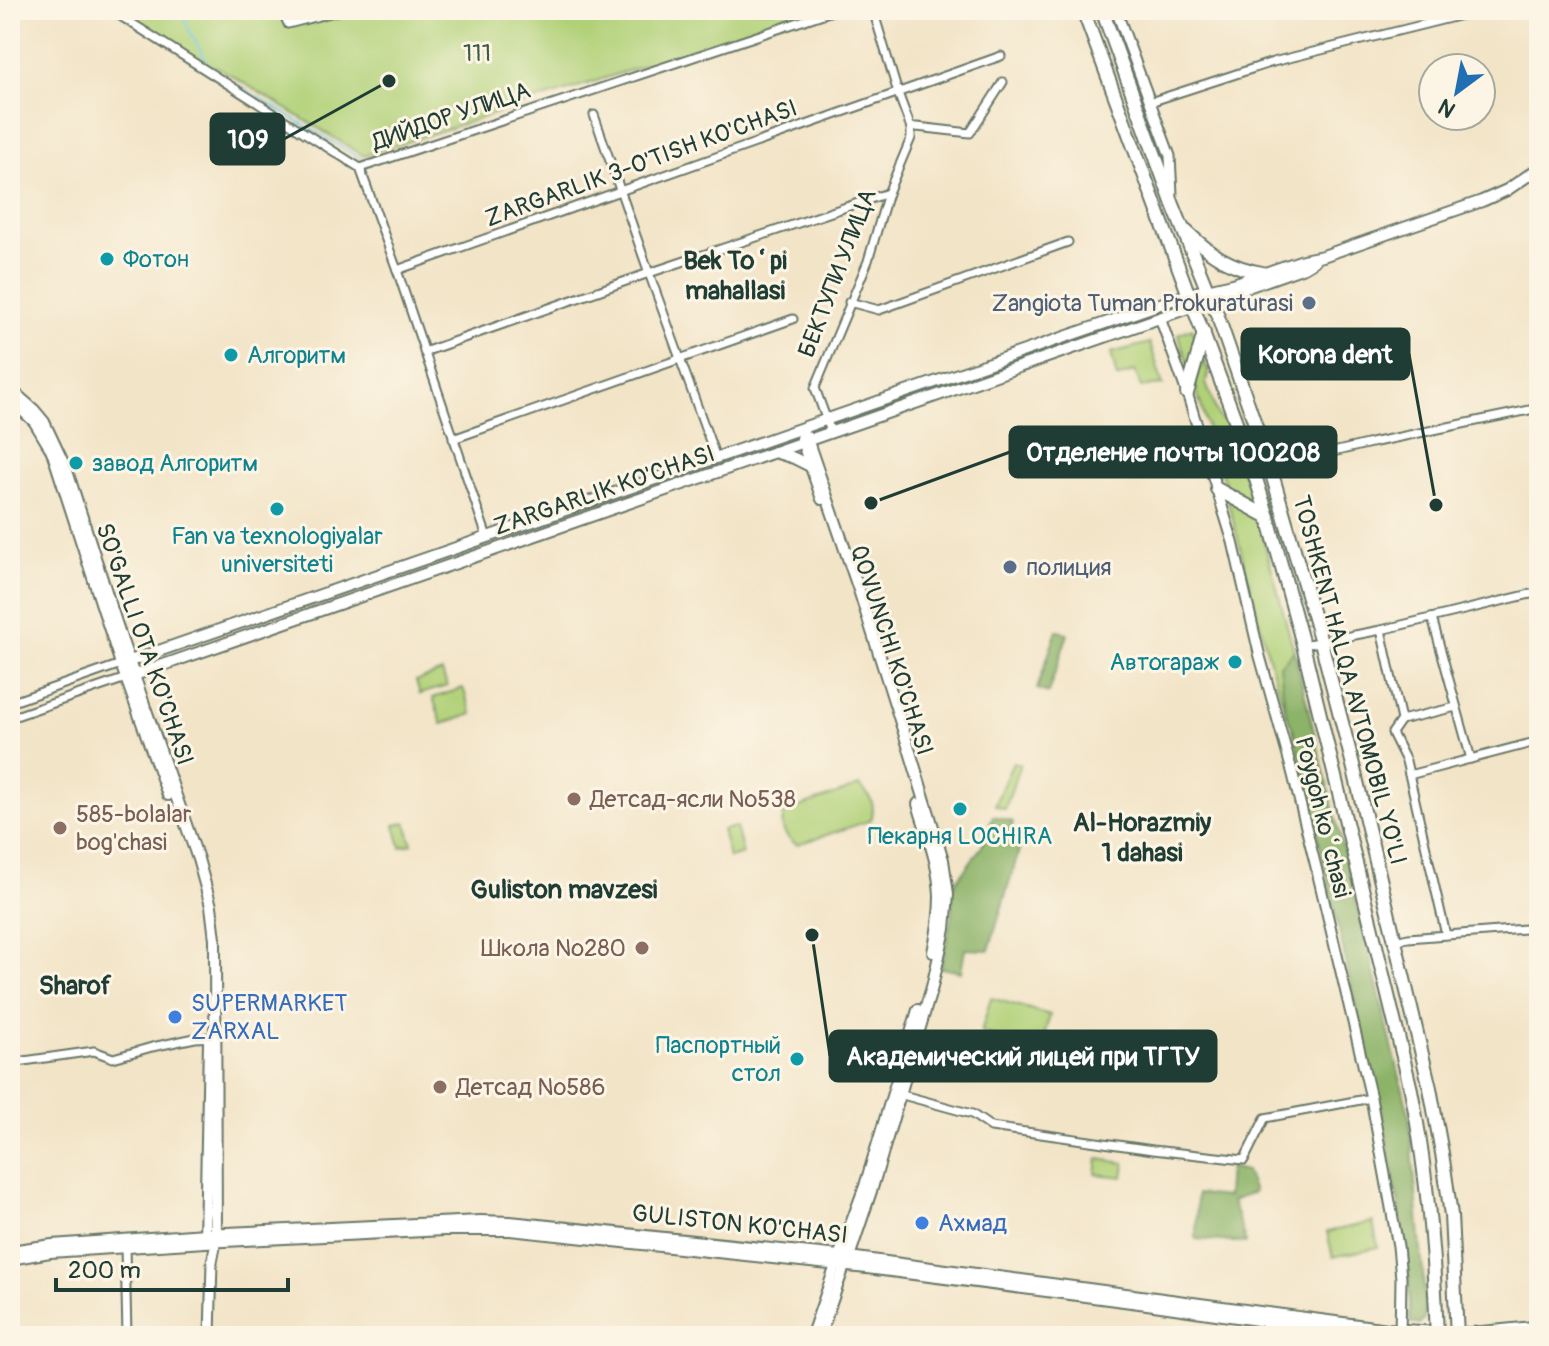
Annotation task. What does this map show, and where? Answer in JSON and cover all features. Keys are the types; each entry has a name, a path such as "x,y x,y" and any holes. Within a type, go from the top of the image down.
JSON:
{"highway":[{"name":"TOSHKENT HALQA AVTOMOBIL YO'LI","path":"1083,10 1249,457 1303,645 1408,1075 1423,1154 1437,1334"},
{"name":"TOSHKENT HALQA AVTOMOBIL YO'LI","path":"1102,10 1270,467 1321,642 1430,1088 1451,1215 1455,1335"},
{"path":"1135,153 1151,146"},
{"path":"1182,227 1214,256 1262,273"},
{"path":"1187,393 1204,333"},
{"path":"1217,489 1268,517"},
{"path":"1423,1154 1442,1153"},
{"name":"GULISTON KO'CHASI","path":"1437,1334 1455,1335"}],"main road":[{"path":"1209,295 1262,273 1323,256 1490,198 1539,168"},
{"path":"1209,295 1304,267 1323,256"},
{"name":"ZARGARLIK KO'CHASI","path":"125,662 827,419 1209,295"},
{"name":"ZARGARLIK KO'CHASI","path":"130,677 1160,318 1191,300"},
{"name":"SO'GALLI OTA KO'CHASI","path":"10,389 44,422 60,453 125,662"},
{"name":"SO'GALLI OTA KO'CHASI","path":"10,399 34,421 52,451 202,895 209,940 213,1038 211,1238"},
{"name":"QOVUNCHI KO'CHASI","path":"801,428 883,666 943,860 948,894 945,929 932,987 842,1261"},
{"name":"QOVUNCHI KO'CHASI","path":"805,441 810,466 854,592 900,742 939,883 939,919 897,1094"},
{"path":"772,452 810,466"},
{"path":"716,458 720,471"},
{"path":"487,537 492,550"},
{"path":"418,561 423,575"},
{"name":"GULISTON KO'CHASI","path":"10,1259 125,1244 211,1238 495,1229 842,1261 1400,1333 1437,1334"},
{"name":"GULISTON KO'CHASI","path":"10,1251 52,1245 125,1244"},
{"name":"GULISTON KO'CHASI","path":"842,1261 1367,1336"}],"street":[{"name":"ДИЙДОР УЛИЦА","path":"111,10 360,168 835,10"},
{"path":"282,10 288,24 342,10"},
{"path":"873,10 911,128 970,133 1003,82"},
{"path":"1077,10 1090,31"},
{"path":"1116,10 1170,156 1172,202"},
{"path":"1150,102 1273,62 1482,10"},
{"name":"ZARGARLIK 3-O'TISH KO'CHASI","path":"397,270 1001,56"},
{"path":"594,115 716,458"},
{"name":"БЕКТУПИ УЛИЦА","path":"831,432 815,388 868,261 888,193 911,138 911,128"},
{"path":"360,168 487,537"},
{"path":"424,352 888,193"},
{"path":"849,302 879,310 1068,242"},
{"name":"Poygoh koʻchasi","path":"1160,318 1187,393 1233,542 1371,1098 1398,1246 1400,1333"},
{"path":"453,439 793,319"},
{"path":"1270,467 1371,443 1538,410"},
{"path":"1303,645 1381,630 1539,592"},
{"path":"1432,618 1471,759"},
{"path":"1381,630 1401,720"},
{"name":"ZARGARLIK KO'CHASI","path":"10,703 125,662"},
{"name":"ZARGARLIK KO'CHASI","path":"10,718 130,677"},
{"path":"29,696 34,710"},
{"path":"1446,935 1406,761 1392,733 1401,720 1456,707"},
{"path":"1409,775 1539,741"},
{"path":"1395,941 1539,928"},
{"path":"10,1063 94,1051 113,1058 193,1038 213,1038"},
{"path":"897,1094 972,1114 991,1127 1244,1160 1265,1118 1371,1098"},
{"name":"SO'GALLI OTA KO'CHASI","path":"210,1336 211,1238"},
{"path":"125,1244 127,1336"},
{"name":"QOVUNCHI KO'CHASI","path":"811,1336 842,1261"},
{"name":"QOVUNCHI KO'CHASI","path":"820,1336 842,1261"},
{"path":"1455,1335 1539,1325"}],"green space":[{"name":"111","path":"118,10 822,10 364,156 219,68 205,65"},
{"path":"1192,328 1195,344 1190,370 1178,334"},
{"path":"1150,343 1163,385 1141,387 1135,371 1117,378 1111,353"},
{"path":"1204,358 1208,372 1206,383 1218,416 1226,423 1253,501 1226,488 1194,382"},
{"path":"1230,500 1257,515 1294,651 1280,665 1285,710 1228,503"},
{"path":"1057,630 1068,634 1048,693 1037,689"},
{"path":"1294,651 1409,1114 1425,1314 1419,1325 1411,1323 1409,1319 1409,1273 1403,1227 1378,1095 1293,730 1285,710 1280,665"},
{"path":"442,672 447,686 420,694 416,681"},
{"path":"463,688 472,714 442,724 433,698"},
{"path":"1013,762 1020,764 1005,809 995,805"},
{"path":"859,786 871,801 871,820 797,845 786,835 783,826 785,812"},
{"path":"993,816 1013,822 1010,833 1023,837 989,950 965,949 961,972 941,968 952,914 952,887 982,846"},
{"path":"406,822 412,844 401,847 395,825"},
{"path":"736,827 743,854 729,858 722,830"},
{"path":"991,998 1050,1015 1040,1050 981,1032"},
{"path":"1098,1159 1125,1163 1123,1177 1096,1174"},
{"path":"1229,1167 1246,1171 1254,1192 1232,1201 1246,1243 1196,1239 1197,1194 1227,1197"},
{"path":"1373,1222 1378,1247 1333,1257 1327,1232"}],"waterway":[{"path":"185,10 184,18 189,30 212,70 361,159"}],"place":[{"name":"109","path":"389,81"},
{"name":"Фотон","path":"107,259"},
{"name":"Zangiota Tuman Prokuraturasi","path":"1309,303"},
{"name":"Алгоритм","path":"231,355"},
{"name":"завод Алгоритм","path":"76,463"},
{"name":"Отделение почты 100208","path":"871,503"},
{"name":"Korona dent","path":"1436,505"},
{"name":"Fan va texnologiyalar universiteti","path":"277,509"},
{"name":"полиция","path":"1010,567"},
{"name":"Автогараж","path":"1235,662"},
{"name":"Детсад-ясли №538","path":"574,799"},
{"name":"Пекарня LOCHIRA","path":"960,809"},
{"name":"585-bolalar bog'chasi","path":"60,828"},
{"name":"Академический лицей при ТГТУ","path":"812,935"},
{"name":"Школа №280","path":"642,948"},
{"name":"SUPERMARKET ZARXAL","path":"175,1017"},
{"name":"Паспортный стол","path":"797,1059"},
{"name":"Детсад №586","path":"440,1087"},
{"name":"Ахмад","path":"922,1223"}],"district":[{"name":"Bek Toʻpi mahallasi","path":"735,275"},
{"name":"Al-Horazmiy 1 dahasi","path":"1142,837"},
{"name":"Guliston mavzesi","path":"564,889"},
{"name":"Sharof","path":"75,985"}]}
